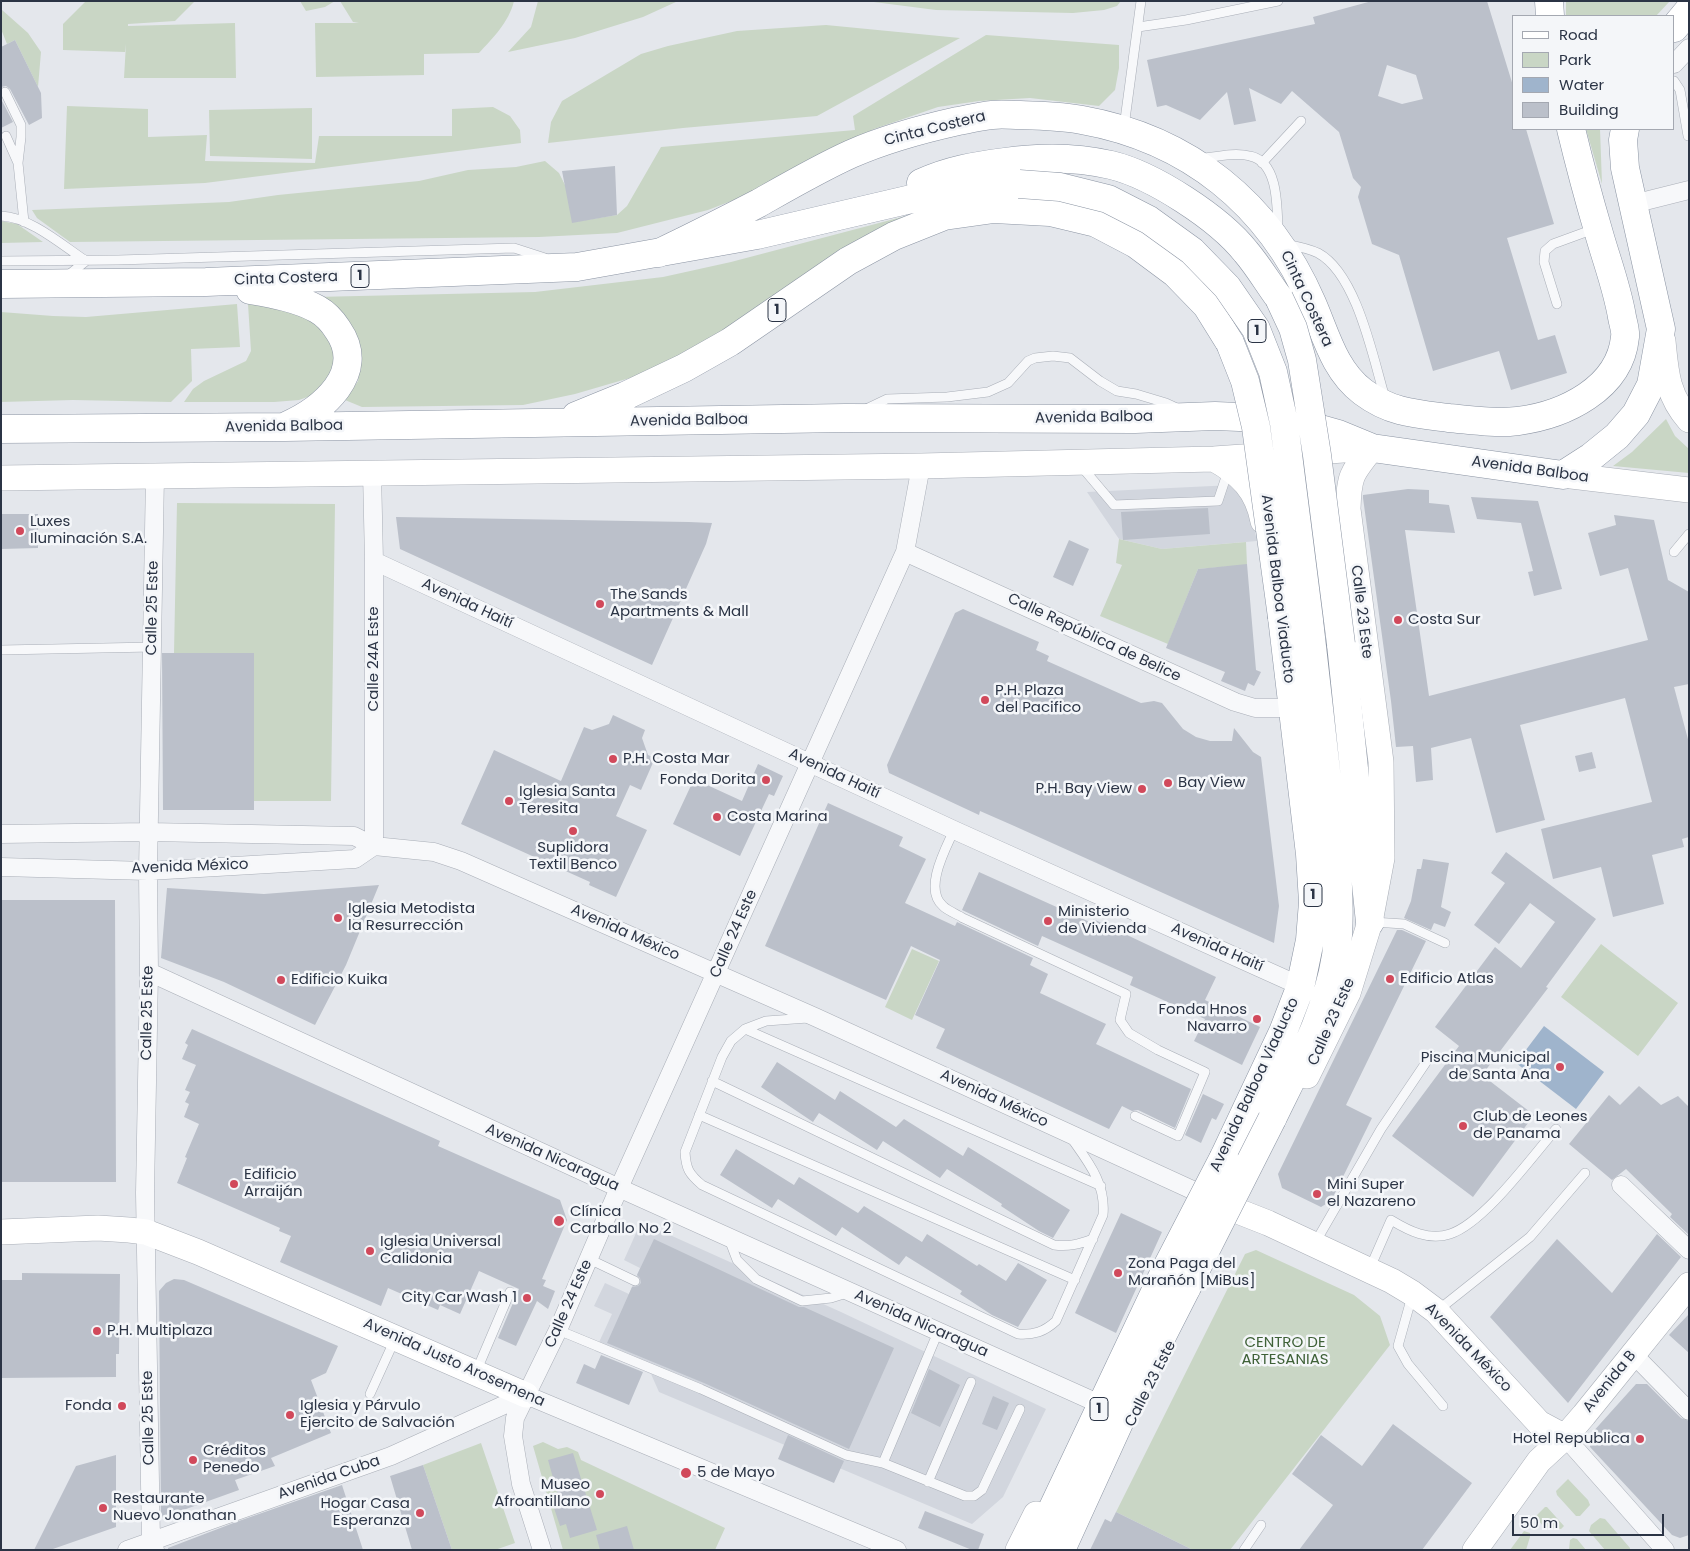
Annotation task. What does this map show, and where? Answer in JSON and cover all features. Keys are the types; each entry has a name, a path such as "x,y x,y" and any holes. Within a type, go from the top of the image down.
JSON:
{"highway":[{"path":"1549,1 1550,15"},
{"path":"1675,27 1689,10"},
{"name":"Cinta Costera","path":"660,253 852,154 892,138 943,124 993,114 1048,116 1082,120 1124,130 1157,142 1191,160 1244,202 1279,243 1295,268 1312,303 1328,345 1340,368 1361,391 1388,408 1420,415 1487,422 1515,422 1543,417 1587,398 1605,381 1619,361 1626,336 1620,301 1597,228 1571,130"},
{"path":"1563,475 1591,457 1617,436 1636,414 1651,385 1661,329 1624,168 1623,140 1625,130"},
{"path":"873,207 937,176 964,167 1030,158 1111,165 1146,178 1184,198 1220,226 1246,251 1279,298 1293,328 1302,360 1317,455 1341,644 1370,922"},
{"name":"Avenida Balboa Viaducto","path":"873,207 937,193 981,186 1019,184 1060,187 1108,199 1149,220 1192,251 1227,287 1256,329 1273,372 1284,423 1336,853 1338,907 1336,956 1327,994 1312,1036 1129,1401 1063,1550"},
{"name":"Cinta Costera","path":"1,284 206,282 577,267 757,235 873,207"},
{"name":"Avenida Balboa Viaducto","path":"561,422 625,396 684,368 730,342 848,261 894,236 944,216 994,209 1050,212 1068,216 1096,223 1136,244 1175,273 1207,306 1230,343 1245,380 1256,427 1283,627 1310,854 1313,902 1310,940 1300,988 1282,1032 1224,1157 1166,1269 1032,1550"},
{"path":"206,282 285,297 317,309 326,316 343,337 348,354 347,366 343,379 335,392 312,413 284,427"},
{"name":"Avenida Balboa","path":"1,429 284,427 845,418 1135,419 1194,416 1264,418 1299,423 1338,434 1372,448 1563,475"}],"main road":[{"path":"1661,329 1667,378 1678,408 1689,420"},
{"name":"Calle 23 Este","path":"1063,1550 1240,1212 1348,993 1370,922 1382,858 1381,762 1348,509 1349,486 1352,475 1372,448"},
{"name":"Avenida Balboa","path":"1,478 921,466 1078,462 1221,463 1372,448"},
{"name":"1","path":"1018,1550 1198,1192 1296,984 1306,935 1307,894 1304,850 1264,523 1258,503 1251,489 1243,479 1221,463"},
{"name":"Avenida Balboa","path":"1563,475 1689,490"},
{"path":"1258,503 1270,493 1284,487 1299,484 1329,491 1348,509"},
{"name":"Avenida México","path":"1240,1212 1369,1270 1412,1293 1436,1311 1539,1423 1565,1437"},
{"name":"Avenida Justo Arosemena","path":"1,1232 98,1228 146,1232 198,1252 526,1395"},
{"name":"Avenida B","path":"1475,1550 1539,1461 1565,1437 1689,1285"}],"street":[{"path":"1675,63 1689,48"},
{"path":"1624,168 1640,130"},
{"path":"1633,204 1689,190"},
{"name":"Calle 24 Este","path":"542,1550 521,1484 514,1436 515,1418 558,1330 619,1188 905,552 921,466"},
{"name":"Calle 24A Este","path":"372,472 374,561 374,846"},
{"name":"Calle 25 Este","path":"153,1545 145,1193 155,475"},
{"name":"Calle República de Belice","path":"905,552 1235,702 1255,708 1286,708"},
{"name":"Avenida Haití","path":"374,561 954,830 1296,984"},
{"name":"Avenida México","path":"1,834 149,832 354,836 374,846 434,852 461,861 716,973 1240,1212"},
{"name":"Avenida México","path":"1,867 148,871 355,859 374,846"},
{"name":"Avenida Nicaragua","path":"149,972 619,1188 1093,1401"},
{"path":"1621,1185 1689,1250"},
{"path":"1633,1354 1689,1411"},
{"name":"Avenida Cuba","path":"127,1550 153,1545 391,1456 526,1395"},
{"name":"Avenida Justo Arosemena","path":"526,1395 896,1550"},
{"path":"1565,1437 1665,1550"}],"lane":[{"path":"1124,130 1141,1"},
{"path":"1138,28 1278,1"},
{"path":"1675,82 1680,90 1688,136"},
{"path":"5,92 20,125 22,137 18,163"},
{"path":"1262,162 1301,121"},
{"path":"6,136 18,163 24,222"},
{"path":"1,149 14,152"},
{"path":"1191,160 1236,155 1251,156 1262,162 1271,175 1276,193 1279,243 1306,248 1319,254 1331,263 1342,276 1354,298 1362,320 1388,408"},
{"path":"1,216 10,216 39,229 86,261"},
{"path":"1557,304 1544,262 1545,251 1553,244 1597,228"},
{"path":"1,261 86,261 514,248 577,267"},
{"path":"59,283 86,261"},
{"path":"845,418 887,399 988,392 1008,383 1028,361 1035,358 1053,356 1070,358 1116,391 1136,394 1166,403 1194,416"},
{"path":"1078,462 1114,505 1218,501 1221,463"},
{"path":"1674,552 1689,534"},
{"path":"1,650 152,646"},
{"path":"954,830 940,863 934,891 942,905 963,918 1126,994 1120,1020 1129,1033 1158,1050 1205,1072 1178,1136 1135,1116"},
{"path":"1370,922 1404,924 1445,943"},
{"path":"815,1018 766,1021 745,1029 731,1041 712,1081 685,1152 686,1166 692,1176 702,1185 1018,1334 1033,1334 1046,1330 1056,1321 1103,1215 1104,1202 1101,1186 1088,1160 1067,1132"},
{"path":"745,1029 1101,1186"},
{"path":"1314,1245 1381,1129 1431,1055"},
{"path":"712,1081 1054,1245 1066,1247 1093,1239"},
{"path":"699,1115 1075,1280"},
{"path":"1369,1270 1391,1220 1409,1231 1427,1236 1449,1235 1468,1225 1492,1204 1556,1129"},
{"path":"1436,1311 1530,1237 1586,1173"},
{"path":"728,1236 737,1260 756,1279 802,1301 831,1298 850,1292"},
{"path":"589,1258 635,1281"},
{"path":"476,1372 510,1292"},
{"path":"1412,1293 1398,1346 1408,1364 1443,1406"},
{"path":"558,1330 701,1389 846,1455 883,1463 965,1496 974,1496 982,1490 1020,1409"},
{"path":"883,1463 938,1332"},
{"path":"370,1394 396,1337"},
{"path":"928,1482 971,1382"},
{"path":"1244,1550 1261,1525"}],"shaded area":[{"path":"1233,485 1250,510 1257,541 1162,549 1119,539 1087,492"},
{"path":"641,1222 841,1312 1046,1409 1003,1497 972,1524 659,1392 651,1374 595,1351 612,1314 594,1306 605,1283 629,1294 640,1268 624,1260"}],"green space":[{"path":"86,1 195,1 175,21 128,24 128,26 235,23 236,78 124,78 126,44 125,52 63,50 63,24"},
{"path":"300,1 335,1 325,7 306,11"},
{"path":"340,1 514,1 504,23 479,53 424,54 424,75 316,77 315,23 359,23 353,22"},
{"path":"538,1 678,1 643,17 575,38 508,52 531,27"},
{"path":"866,1 1121,1 1117,6 1104,10 1073,13 936,10"},
{"path":"1566,1 1670,1 1657,15 1566,15"},
{"path":"1,9 28,33 41,52 38,87 15,40 7,44 1,29"},
{"path":"826,25 960,38 817,116 548,143 551,122 562,101 641,54 737,31"},
{"path":"986,35 1119,45 1119,68 1115,90 1099,106 1030,98 979,101 938,107 874,129 765,188 708,210 617,233 539,237 70,242 37,218 32,210 229,202 278,195 419,181 468,170 516,167 545,161 559,173 566,187 573,222 617,215 627,206 661,147 855,130 853,116"},
{"path":"67,106 148,109 148,137 207,135 205,161 315,163 319,136 452,136 452,109 493,107 510,116 520,130 521,143 205,183 64,189"},
{"path":"312,108 312,159 210,156 209,110"},
{"path":"1586,130 1600,130 1602,184"},
{"path":"936,208 708,344 647,373 575,394 523,405 362,407 345,400 358,381 361,354 355,332 343,314 315,297 535,292 663,277 731,262"},
{"path":"1,221 17,224 43,242 1,243"},
{"path":"237,304 240,347 191,349 192,381 171,402 73,400 1,402 1,312 86,317"},
{"path":"248,304 288,309 306,315 334,338 338,369 316,394 299,400 274,402 184,402 193,389 204,381 246,361 251,351"},
{"path":"1666,419 1675,436 1689,449 1689,473 1613,466 1632,452"},
{"path":"177,503 335,504 331,801 254,801 254,653 174,653"},
{"path":"1119,539 1162,549 1246,542 1247,565 1198,569 1168,644 1100,616 1122,565 1116,563"},
{"path":"1601,944 1678,1003 1638,1056 1561,997"},
{"path":"912,949 939,961 912,1020 885,1007"},
{"name":"CENTRO DE ARTESANIAS","path":"1256,1250 1354,1295 1380,1316 1390,1345 1230,1550 1193,1550 1116,1512 1245,1254"},
{"name":"Museo Afroantillano","path":"543,1442 558,1449 567,1447 578,1452 581,1460 725,1528 715,1550 563,1550 533,1446"},
{"path":"481,1443 515,1543 495,1550 452,1550 423,1465"},
{"path":"1568,1479 1588,1500 1590,1505 1580,1516 1576,1516 1557,1495 1556,1491"},
{"path":"1545,1507 1564,1526 1561,1529 1544,1527 1537,1519 1536,1516"},
{"path":"1600,1518 1605,1519 1630,1550 1605,1550 1589,1531 1591,1525"},
{"path":"1524,1531 1530,1533 1526,1550 1510,1550"},
{"path":"1573,1538 1577,1539 1586,1550 1569,1550 1570,1540"}],"water":[{"name":"Piscina Municipal de Santa Ana","path":"1544,1026 1604,1072 1576,1109 1516,1063"}],"building":[{"path":"1372,1 1487,1 1512,82 1512,130 1526,130 1554,224 1507,238 1538,340 1555,335 1567,373 1511,390 1499,351 1433,371 1399,255 1372,244 1358,197 1361,187 1353,178 1339,132 1292,91 1281,104 1249,88 1256,121 1234,125 1227,92 1200,120 1166,105 1157,107 1147,60 1315,24 1313,17","holes":["1387,65 1416,75 1423,99 1402,104 1378,96"]},
{"path":"15,40 41,93 42,118 29,125 10,89 6,86 1,87 1,47"},
{"path":"1,99 13,122 1,128"},
{"path":"615,166 617,215 572,223 562,171"},
{"path":"1408,489 1429,490 1429,503 1449,505 1455,533 1405,530 1429,696 1648,640 1628,568 1600,576 1588,533 1616,525 1614,515 1654,520 1668,580 1689,592 1689,684 1674,687 1689,743 1689,837 1682,839 1684,847 1652,855 1664,904 1613,917 1601,867 1553,879 1541,829 1652,802 1625,698 1520,725 1545,820 1496,833 1471,738 1431,748 1433,780 1416,782 1413,746 1396,747 1363,498 1363,495"},
{"path":"1471,497 1538,501 1562,589 1534,596 1528,572 1533,571 1521,523 1477,519"},
{"path":"1208,508 1210,534 1123,540 1121,512"},
{"name":"Luxes Iluminación S.A.","path":"1,514 38,514 38,548 1,549"},
{"name":"The Sands Apartments & Mall","path":"396,517 712,523 706,544 652,665 400,549"},
{"path":"1069,540 1089,549 1073,586 1053,577"},
{"path":"1247,564 1256,670 1261,672 1254,686 1248,683 1245,691 1221,681 1225,672 1166,648 1198,569"},
{"name":"P.H. Bay View","path":"963,609 1039,642 1036,650 1049,656 1047,661 1141,703 1154,701 1162,703 1183,729 1196,737 1210,741 1232,741 1234,728 1253,752 1261,757 1279,906 1274,943 1012,825 980,811 979,815 889,773 887,765 955,613"},
{"path":"162,653 254,653 254,810 163,810"},
{"path":"613,715 645,730 642,738 648,755 655,758 641,790 630,785 616,816 647,830 616,897 589,885 590,882 461,824 494,750 561,781 584,727 592,730 609,724"},
{"path":"1592,752 1596,768 1579,772 1575,756"},
{"name":"Costa Marina","path":"758,764 783,776 774,796 769,794 740,856 673,824 694,779 742,801"},
{"path":"828,803 903,837 899,846 926,859 905,903 955,926 957,922 1033,958 1030,965 1048,974 1040,993 1106,1024 1096,1044 1191,1089 1175,1128 1138,1110 1132,1111 1122,1106 1109,1129 936,1048 945,1029 915,1015 940,960 911,946 886,1000 765,946"},
{"path":"1506,852 1596,919 1546,987 1548,988 1482,1075 1534,1115 1473,1197 1392,1136 1459,1046 1435,1027 1495,947 1521,968 1555,922 1530,903 1499,944 1474,925 1505,883 1491,873"},
{"path":"1423,859 1449,863 1441,907 1451,912 1445,927 1434,923 1431,930 1404,918 1411,901 1417,869 1421,869"},
{"path":"979,872 1092,923 1093,919 1216,977 1205,1000 1260,1027 1242,1065 1194,1041 1205,1019 1130,985 1133,977 1042,936 1038,946 962,910"},
{"path":"379,885 346,965 315,1025 224,982 161,958 167,888 264,894"},
{"path":"1,900 115,900 116,1182 1,1182"},
{"path":"1397,930 1402,930 1426,941 1346,1105 1372,1118 1331,1201 1321,1207 1282,1188 1278,1174"},
{"path":"192,1029 440,1141 438,1146 560,1200 567,1220 542,1279 546,1280 543,1286 555,1291 548,1309 537,1301 516,1346 498,1338 519,1289 479,1271 460,1314 440,1305 438,1310 388,1288 381,1306 280,1262 291,1236 279,1231 280,1228 177,1183 187,1158 185,1157 199,1124 184,1117 189,1104 185,1102 190,1092 185,1090 196,1065 182,1059 188,1045 185,1043"},
{"path":"777,1062 835,1100 840,1091 896,1127 904,1119 963,1156 968,1147 1070,1210 1053,1238 1039,1231 1001,1206 1002,1204 947,1169 940,1178 883,1141 877,1150 819,1113 813,1122 761,1087"},
{"path":"1639,1086 1661,1105 1678,1096 1689,1107 1689,1235 1670,1217 1672,1214 1626,1169 1612,1180 1569,1144 1609,1095 1620,1105"},
{"path":"1203,1094 1224,1104 1216,1120 1212,1118 1201,1143 1185,1135"},
{"path":"736,1149 794,1185 799,1177 858,1213 864,1206 922,1242 927,1234 977,1266 979,1264 1006,1281 1018,1263 1047,1280 1018,1327 992,1315 960,1294 962,1291 906,1256 899,1265 842,1227 836,1236 778,1199 772,1208 720,1175"},
{"name":"Zona Paga del Marañón [MiBus]","path":"1121,1213 1162,1232 1116,1333 1075,1313"},
{"path":"1657,1234 1681,1257 1568,1403 1490,1317 1557,1239 1612,1293"},
{"path":"654,1239 799,1307 804,1307 894,1348 849,1449 704,1383 607,1343 632,1287 638,1286 641,1283 637,1275"},
{"name":"P.H. Multiplaza","path":"22,1273 120,1274 119,1354 116,1354 116,1377 1,1378 1,1280 22,1280"},
{"path":"174,1279 184,1280 338,1346 326,1373 311,1380 331,1433 271,1458 275,1466 235,1480 239,1490 161,1518 159,1291 166,1283"},
{"path":"1689,1314 1689,1353 1669,1335"},
{"path":"601,1355 643,1372 629,1405 576,1383 584,1364 595,1369"},
{"path":"929,1369 960,1385 940,1427 911,1413"},
{"name":"Hotel Republica","path":"1636,1384 1647,1384 1681,1418 1689,1421 1689,1535 1680,1538 1672,1535 1590,1447 1591,1434"},
{"path":"993,1396 1009,1403 997,1430 982,1424"},
{"path":"1393,1424 1472,1483 1422,1550 1299,1550 1333,1505 1292,1474 1321,1435 1362,1466"},
{"path":"788,1435 844,1461 834,1483 778,1459"},
{"path":"573,1453 597,1530 570,1538 566,1524 560,1526 554,1508 561,1506 548,1460"},
{"path":"116,1455 116,1527 50,1550 34,1550 76,1466"},
{"name":"Hogar Casa Esperanza","path":"423,1465 452,1550 412,1550 390,1476"},
{"path":"342,1485 363,1550 168,1550 168,1548 236,1522"},
{"path":"925,1511 984,1534 978,1550 972,1550 918,1528"},
{"path":"1116,1512 1193,1550 1090,1550 1105,1519 1111,1522"},
{"path":"627,1526 634,1550 600,1550 596,1535"}],"place":[{"name":"Luxes Iluminación S.A.","path":"20,531"},
{"name":"The Sands Apartments & Mall","path":"600,604"},
{"name":"Costa Sur","path":"1398,620"},
{"name":"P.H. Plaza del Pacifico","path":"985,700"},
{"name":"P.H. Costa Mar","path":"613,759"},
{"name":"Fonda Dorita","path":"766,780"},
{"name":"Bay View","path":"1168,783"},
{"name":"P.H. Bay View","path":"1142,789"},
{"name":"Iglesia Santa Teresita","path":"509,801"},
{"name":"Costa Marina","path":"717,817"},
{"name":"Suplidora Textil Benco","path":"573,831"},
{"name":"Iglesia Metodista la Resurrección","path":"338,918"},
{"name":"Ministerio de Vivienda","path":"1048,921"},
{"name":"Edificio Atlas","path":"1390,979"},
{"name":"Edificio Kuika","path":"281,980"},
{"name":"Fonda Hnos Navarro","path":"1257,1019"},
{"name":"Piscina Municipal de Santa Ana","path":"1560,1067"},
{"name":"Club de Leones de Panama","path":"1463,1126"},
{"name":"Edificio Arraiján","path":"234,1184"},
{"name":"Mini Super el Nazareno","path":"1317,1194"},
{"name":"Clínica Carballo No 2","path":"559,1221"},
{"name":"Iglesia Universal Calidonia","path":"370,1251"},
{"name":"Zona Paga del Marañón [MiBus]","path":"1118,1273"},
{"name":"City Car Wash 1","path":"527,1298"},
{"name":"P.H. Multiplaza","path":"97,1331"},
{"name":"Fonda","path":"122,1406"},
{"name":"Iglesia y Párvulo Ejercito de Salvación","path":"290,1415"},
{"name":"Hotel Republica","path":"1640,1439"},
{"name":"Créditos Penedo","path":"193,1460"},
{"name":"5 de Mayo","path":"686,1473"},
{"name":"Museo Afroantillano","path":"600,1494"},
{"name":"Restaurante Nuevo Jonathan","path":"103,1508"},
{"name":"Hogar Casa Esperanza","path":"420,1513"}]}
